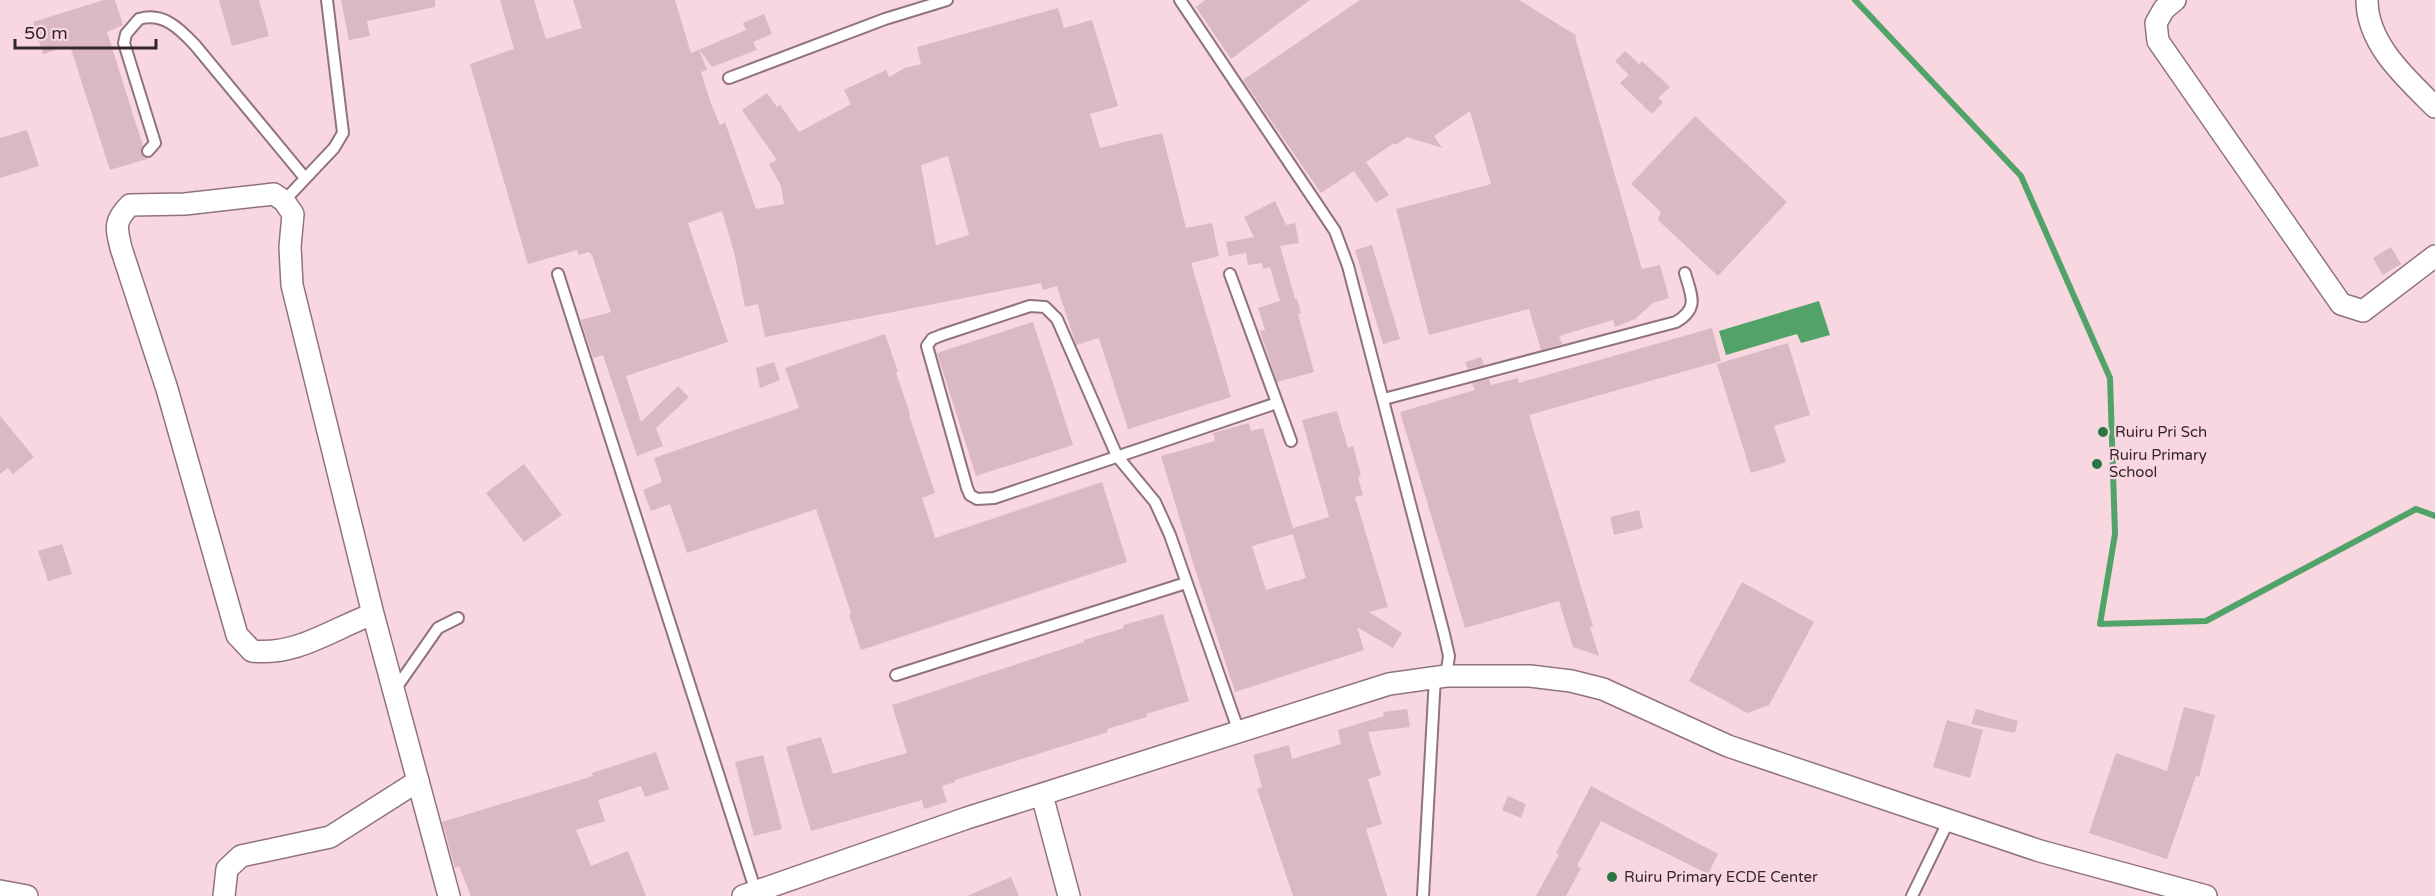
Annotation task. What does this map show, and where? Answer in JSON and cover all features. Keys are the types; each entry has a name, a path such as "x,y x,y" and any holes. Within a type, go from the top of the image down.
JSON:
{"street":[{"path":"2175,0 2164,9 2156,23 2158,41 2341,304 2362,311 2435,256"},
{"path":"2367,0 2378,43 2435,107"},
{"path":"373,614 306,643 270,653 252,651 237,635 167,389 116,227 119,215 130,205 212,202 274,194 284,201 293,214 290,247 292,285 373,614 449,896"},
{"path":"750,894 967,818 1389,684 1440,676 1530,676 1571,681 1603,689 1728,746 2040,851 2206,896"},
{"path":"224,896 227,869 241,856 330,837 418,781"},
{"path":"1042,795 1070,896"},
{"path":"0,891 27,896"}],"lane":[{"path":"284,201 334,148 343,133 327,0"},
{"path":"729,78 885,19 947,0"},
{"path":"1180,0 1335,231 1348,266 1449,656 1440,676 1424,896"},
{"path":"148,151 155,143 124,43 126,34 138,19 154,17 177,27 195,45 306,178"},
{"path":"1384,399 1676,322 1687,315 1693,302 1685,273"},
{"path":"558,274 750,894"},
{"path":"1230,274 1291,441"},
{"path":"1239,732 1155,502 1117,456 1057,319 1045,307 1030,306 942,335 932,339 927,346 967,488 970,495 976,499 985,500 1002,495 1117,456 1276,403"},
{"path":"896,675 1186,583"},
{"path":"393,691 438,628 458,618"},
{"path":"1912,896 1948,820"}],"shaded area":[{"path":"1819,301 1830,335 1801,343 1797,334 1726,355 1719,331"}],"building":[{"path":"104,0 115,0 123,25 107,32 143,146 141,153 147,159 110,170 70,46 43,54 33,22"},
{"path":"219,0 259,0 269,36 232,46"},
{"path":"341,0 435,0 435,7 367,21 370,36 349,40"},
{"path":"500,0 534,0 546,39 582,28 573,0 675,0 691,53 699,50 707,70 701,72 710,101 720,125 725,122 756,209 784,204 781,186 769,164 777,160 742,110 767,93 777,107 780,105 799,132 851,104 844,90 886,70 889,77 905,68 921,64 917,47 1058,8 1064,28 1092,20 1118,106 1090,114 1100,148 1162,133 1186,228 1212,223 1219,256 1191,263 1231,397 1128,429 1099,338 1076,345 1057,286 1043,290 1041,283 765,337 758,304 745,307 735,256 722,211 688,223 728,342 626,376 641,422 678,386 689,397 656,428 663,446 637,456 603,355 593,358 581,320 611,312 592,255 589,252 578,255 577,250 528,264 470,64 514,49","holes":["948,156 969,235 936,245 921,165"]},
{"path":"1205,0 1310,0 1231,59 1196,7"},
{"path":"1360,0 1519,0 1577,36 1575,37 1642,269 1660,265 1669,298 1653,303 1635,319 1615,327 1613,320 1559,336 1562,344 1541,350 1529,309 1429,335 1396,209 1491,184 1470,111 1434,136 1442,148 1407,137 1366,162 1389,195 1376,203 1354,171 1321,193 1243,80"},
{"path":"764,14 772,34 753,42 757,50 712,67 699,50 746,30 743,23"},
{"path":"1625,51 1639,64 1642,61 1670,87 1658,98 1663,102 1652,114 1620,83 1629,75 1615,61"},
{"path":"1695,116 1787,202 1718,276 1658,220 1661,212 1631,184"},
{"path":"27,130 39,166 0,178 0,138"},
{"path":"1275,201 1286,225 1295,223 1299,243 1280,246 1301,313 1298,314 1314,372 1277,382 1260,331 1265,330 1258,308 1280,301 1270,267 1263,269 1262,263 1248,265 1246,253 1229,256 1226,242 1254,237 1244,217"},
{"path":"1372,245 1400,339 1383,344 1355,250"},
{"path":"2391,247 2401,264 2383,275 2373,258"},
{"path":"1033,322 1073,445 976,476 937,353"},
{"path":"1712,328 1721,361 1529,415 1593,626 1590,627 1599,656 1573,647 1559,601 1465,628 1400,412 1475,390 1472,383 1489,379 1491,385 1518,378 1519,383"},
{"path":"885,334 935,493 922,498 935,538 1102,482 1127,562 861,650 816,509 687,553 670,504 651,511 643,490 662,482 654,458 799,408 785,368"},
{"path":"1788,343 1810,415 1774,426 1786,462 1751,473 1717,364"},
{"path":"1481,357 1484,365 1468,369 1465,362"},
{"path":"774,362 780,380 760,388 756,368"},
{"path":"1337,411 1348,448 1353,446 1361,476 1358,477 1363,495 1355,497 1388,607 1369,612 1402,633 1393,648 1357,627 1364,650 1235,692 1161,456 1215,441 1213,433 1249,423 1251,431 1263,428 1293,528 1329,517 1302,420","holes":["1293,534 1306,578 1266,590 1252,546"]},
{"path":"0,416 34,457 13,474 8,468 0,474"},
{"path":"524,464 562,515 524,542 486,493"},
{"path":"1639,510 1643,528 1614,535 1610,517"},
{"path":"62,544 72,574 48,581 38,551"},
{"path":"1742,582 1814,622 1769,705 1747,713 1689,681"},
{"path":"1163,614 1189,701 1146,714 1147,717 1107,729 1108,732 955,780 955,782 942,786 947,802 924,809 922,800 811,831 786,747 821,737 833,774 907,753 892,705 1084,642 1084,640 1124,628 1123,625"},
{"path":"2184,707 2215,715 2199,777 2196,776 2167,859 2089,833 2116,753 2167,771"},
{"path":"1407,709 1410,727 1368,732 1381,775 1368,779 1382,824 1366,829 1387,896 1293,896 1257,789 1262,787 1253,755 1289,745 1292,759 1341,744 1338,730 1384,716 1383,712"},
{"path":"1976,709 2018,721 2015,733 1971,724"},
{"path":"1947,720 1983,730 1970,778 1933,767"},
{"path":"656,752 669,789 645,797 641,786 598,800 605,821 576,830 591,866 628,851 646,896 471,896 459,866 455,868 442,822 593,776 592,773"},
{"path":"763,755 782,829 754,836 735,762"},
{"path":"1591,786 1718,854 1708,874 1601,821 1577,866 1581,868 1566,896 1536,896"},
{"path":"1508,796 1526,804 1521,818 1502,810"},
{"path":"1011,877 1019,896 967,896"}],"waterway":[{"path":"1855,0 2021,176 2110,378 2115,534 2100,624 2206,621 2416,509 2435,516"}],"place":[{"name":"Ruiru Pri Sch","path":"2103,432"},
{"name":"Ruiru Primary School","path":"2097,464"},
{"name":"Ruiru Primary ECDE Center","path":"1612,877"}]}
